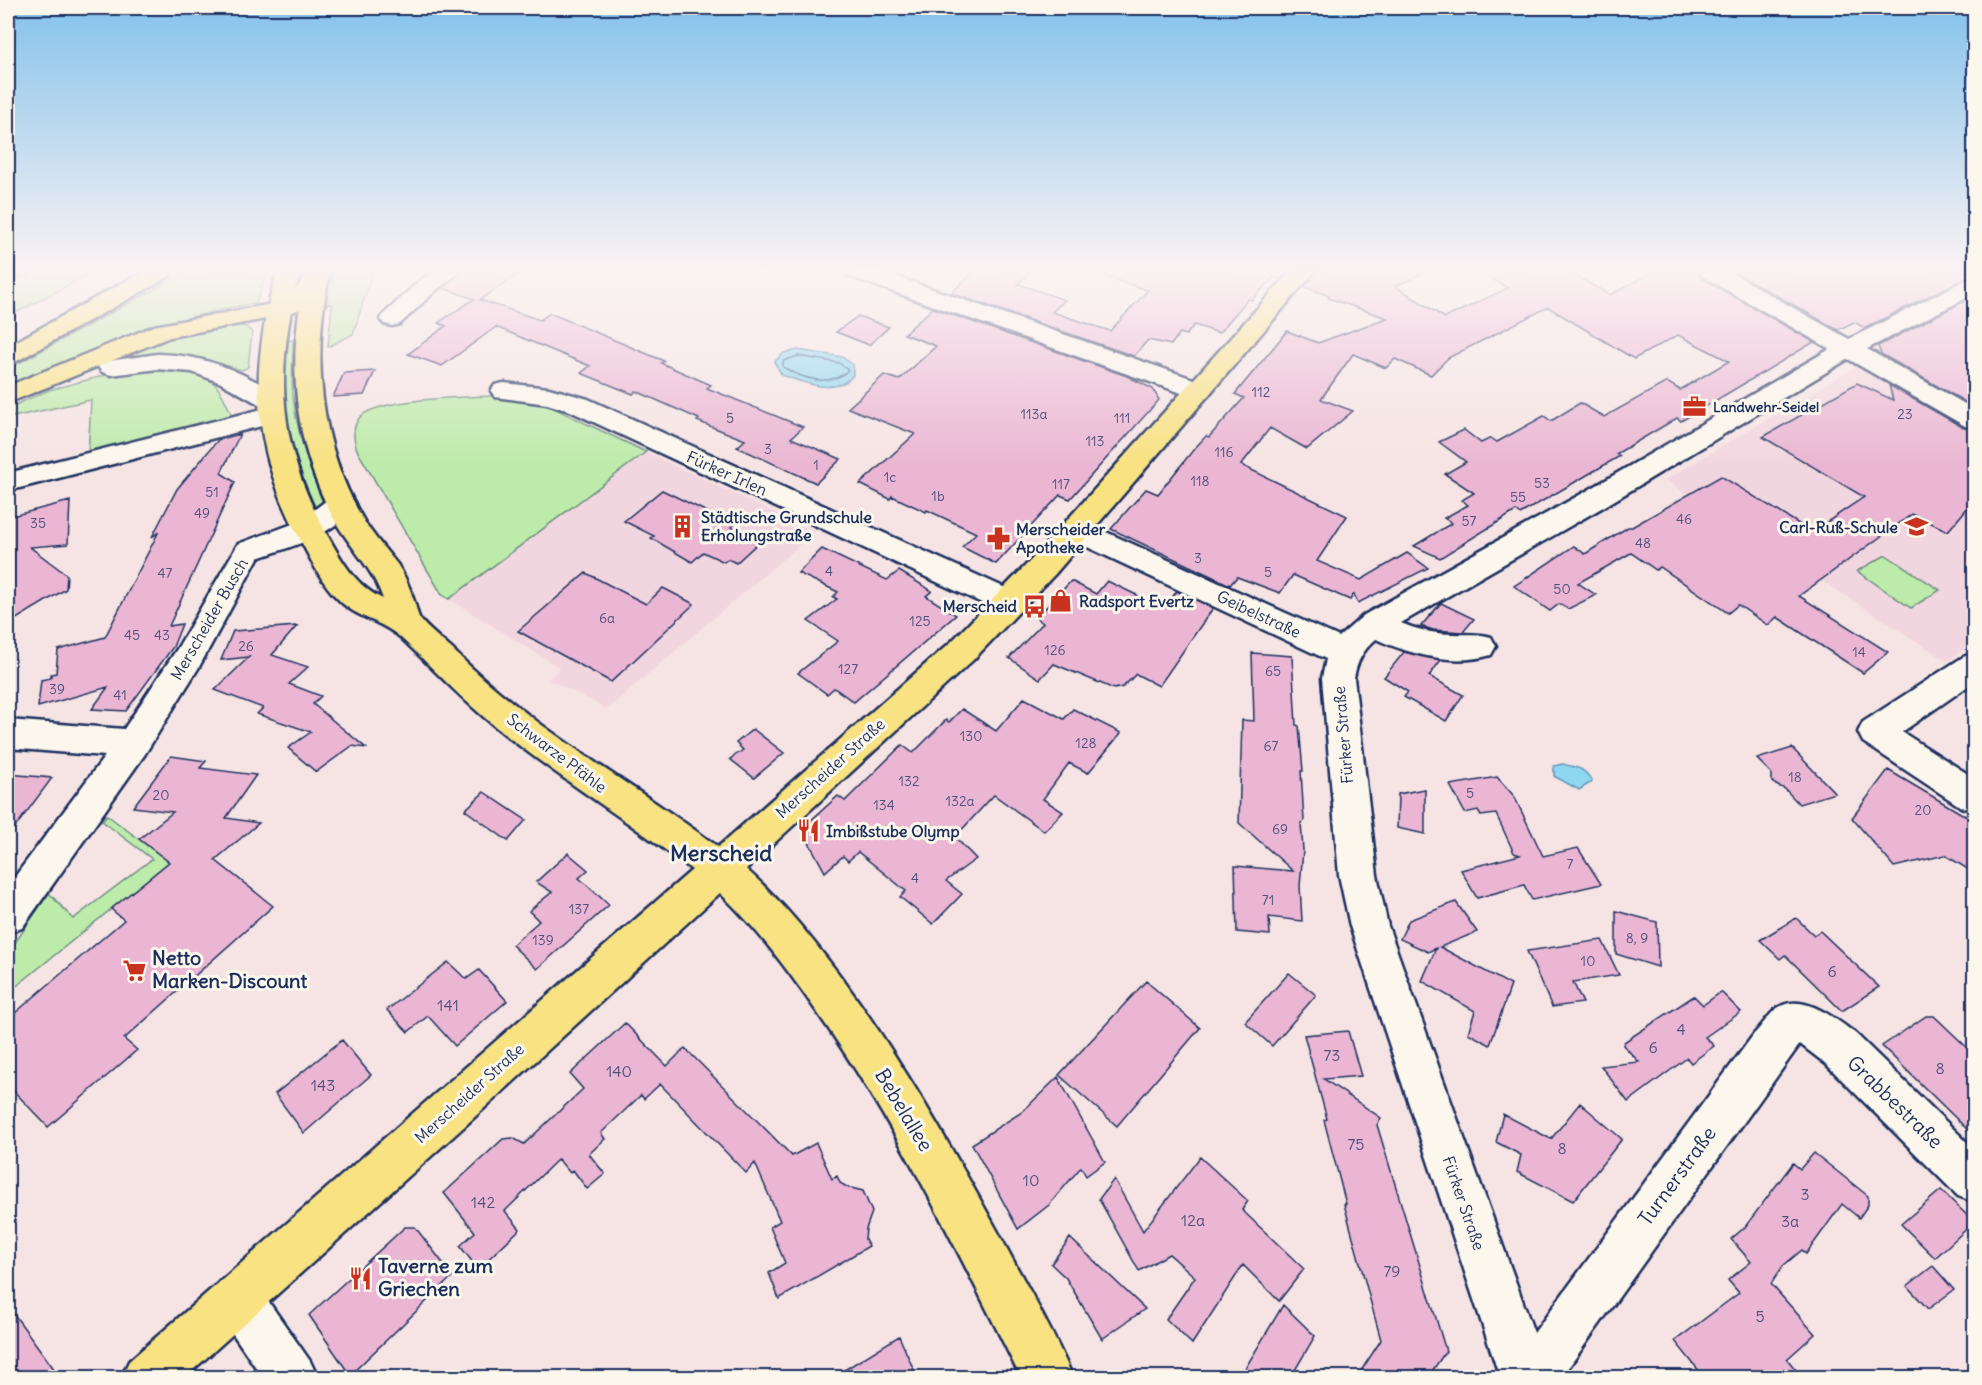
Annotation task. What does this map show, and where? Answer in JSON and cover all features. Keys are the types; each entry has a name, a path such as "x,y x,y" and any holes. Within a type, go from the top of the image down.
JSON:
{"main road":[{"path":"8,356 45,336"},
{"path":"8,395 153,336"},
{"name":"Schwarze Pfähle","path":"274,336 269,362 271,408 284,473 308,529 350,593 406,624 480,695 571,765 719,870"},
{"name":"Schwarze Pfähle","path":"309,336 305,363 311,420 323,462 341,504 365,545 391,579 406,624"},
{"name":"Merscheider Straße","path":"146,1377 938,673 1010,603 1247,336"},
{"name":"Bebelallee","path":"719,870 753,900 792,945 842,1010 898,1096 958,1204 1048,1377"}],"street":[{"path":"1041,336 1199,390"},
{"path":"1824,336 1974,420"},
{"path":"1343,653 1361,633 1375,623 1585,505 1874,336"},
{"path":"111,366 156,362 198,364 228,374 271,408"},
{"name":"Fürker Irlen","path":"504,391 549,396 579,405 1010,603"},
{"path":"8,482 271,408"},
{"name":"Merscheider Busch","path":"8,916 133,744 188,658 248,551 308,529 341,504"},
{"name":"Geibelstraße","path":"1076,530 1343,653"},
{"path":"1375,623 1406,639 1429,646 1458,648 1479,646"},
{"name":"Fürker Straße","path":"1343,653 1338,678 1358,875 1369,926 1524,1377"},
{"path":"1974,666 1875,732 1974,796"},
{"path":"8,734 133,744"},
{"name":"Turnerstraße","path":"1531,1377 1769,1049 1791,1023 1797,1022 1812,1027 1842,1050"},
{"name":"Grabbestraße","path":"1842,1050 1974,1180"},
{"path":"237,1298 293,1377"}],"shaded area":[{"name":"Carl-Ruß-Schule","path":"1857,366 1974,432 1974,643 1947,661 1665,480"},
{"path":"646,452 815,532 607,709 548,679 560,668 449,599"}],"green space":[{"path":"69,336 133,336 8,389 8,369"},
{"path":"183,336 252,336 248,367 242,370 191,356 145,356 101,363"},
{"path":"329,336 350,336 328,347"},
{"path":"293,340 293,396 304,452 324,505 317,511 299,470 290,436 284,398 284,341"},
{"path":"165,371 194,374 210,380 222,394 234,420 88,457 91,400 8,418 8,408 49,390 110,374"},
{"path":"496,396 543,403 646,452 449,599 442,595 358,452 354,430 360,417 385,406 445,398"},
{"path":"1886,555 1940,590 1911,608 1857,571"},
{"path":"107,815 169,862 8,993 8,953 49,893 73,919 152,859 102,821"}],"water":[{"path":"798,350 842,357 853,365 853,375 846,382 829,387 809,384 782,375 774,362 784,353"},
{"path":"1562,764 1580,769 1592,782 1579,790 1554,776 1554,766"}],"building":[{"path":"433,336 484,336 442,366 408,354"},
{"path":"517,336 604,336 664,361 661,363 711,385 707,388 803,427 791,438 841,459 816,483 737,447 745,440 697,421 699,419 636,391 633,394 581,373 590,366"},
{"path":"845,336 879,336 869,345"},
{"path":"908,336 1012,336 1127,376 1153,389 1159,400 1070,499 1060,495 996,564 962,547 976,533 892,496 890,499 860,484 915,434 848,408 884,375 899,380 936,346"},
{"path":"1075,336 1178,336 1171,345 1148,340 1134,356"},
{"path":"1283,336 1299,336 1318,343 1338,336 1492,336 1448,358 1431,375 1395,359 1386,368 1353,354 1321,399 1353,411 1307,449 1270,428 1241,465 1347,516 1317,561 1361,580 1407,553 1428,568 1358,603 1354,594 1350,600 1293,575 1280,593 1237,577 1230,585 1111,529 1146,489 1158,494 1194,449 1206,436 1209,437 1244,398 1235,394"},
{"path":"1595,336 1677,336 1634,359"},
{"path":"1679,336 1803,336 1814,342 1681,421 1677,418 1616,454 1620,456 1520,514 1516,511 1440,558 1414,546 1452,523 1444,518 1468,505 1462,500 1474,493 1445,474 1466,462 1439,442 1464,430 1481,443 1491,438 1497,442 1544,416 1551,421 1580,403 1604,417 1667,382 1680,390 1729,361"},
{"path":"1898,336 1974,336 1974,407 1881,354 1878,346"},
{"path":"375,371 364,395 333,397 344,373"},
{"path":"1857,383 1893,400 1889,385 1964,428 1974,430 1974,500 1948,531 1912,514 1799,596 1888,652 1863,673 1777,617 1768,625 1738,605 1728,613 1660,567 1656,570 1631,553 1578,583 1596,595 1568,609 1559,604 1550,611 1514,586 1574,546 1585,554 1628,527 1632,527 1721,476 1812,532 1864,497 1763,437"},
{"path":"240,434 221,473 235,482 169,626 182,624 173,647 126,711 92,709 108,687 38,707 41,680 51,678 51,674 56,673 58,650 105,637 158,533 152,537 177,489 218,440"},
{"name":"Städtische Grundschule Erholungstraße","path":"662,490 734,525 731,527 760,541 736,563 728,559 724,562 703,552 692,562 651,538 654,536 624,521"},
{"path":"70,501 68,544 30,547 67,575 66,589 8,624 8,517"},
{"path":"822,549 887,580 899,571 932,591 926,596 956,615 854,702 834,688 827,694 798,673 838,641 808,621 837,599 833,597 838,592 798,573"},
{"path":"586,573 646,604 663,588 694,604 611,682 518,631"},
{"path":"1071,581 1096,594 1107,581 1164,608 1177,591 1213,608 1159,686 1136,674 1123,687 1114,689 1054,664 1040,679 1009,658 1043,623 1036,618"},
{"path":"1441,603 1474,619 1463,632 1433,630 1421,626"},
{"path":"297,626 272,655 308,667 289,684 321,696 313,704 366,748 352,746 316,772 288,748 311,732 257,714 263,708 215,690 249,657 221,660 233,631"},
{"path":"1404,652 1441,660 1429,676 1463,695 1446,721 1404,697 1408,692 1384,677"},
{"path":"1252,653 1292,656 1296,725 1299,726 1303,771 1301,771 1304,821 1301,823 1303,850 1300,886 1302,921 1269,917 1270,935 1237,932 1235,866 1293,871 1239,823 1242,720 1254,721"},
{"path":"1024,698 1064,719 1073,709 1121,733 1088,773 1069,763 1043,799 1063,812 1044,831 994,795 955,837 976,859 946,881 962,894 933,924 900,897 906,891 858,852 848,861 843,856 825,872 805,835 808,823 838,796 845,801 902,745 913,753 946,720 949,722 962,709 996,731"},
{"path":"753,729 784,753 754,778 730,759 743,750 736,743"},
{"path":"1792,748 1835,793 1799,804 1785,789 1771,780 1771,773 1757,759"},
{"name":"Netto Marken-Discount","path":"171,756 206,761 200,768 256,775 226,818 259,823 215,860 273,906 124,1039 137,1050 48,1127 8,1085 8,1019 124,920 111,909 169,862 139,839 173,812 133,807"},
{"path":"1888,770 1974,821 1974,873 1945,855 1894,867 1852,818"},
{"path":"8,774 52,778 8,837"},
{"path":"1497,777 1514,796 1543,856 1578,848 1601,884 1532,900 1524,885 1477,898 1461,870 1520,855 1514,853 1496,814 1481,816 1478,810 1465,813 1450,785"},
{"path":"1425,789 1425,834 1397,828 1398,794"},
{"path":"484,792 526,820 508,841 465,810"},
{"path":"568,853 588,870 579,878 609,905 537,969 512,945 539,921 529,911 552,892 536,882"},
{"path":"1456,902 1477,932 1440,947 1511,985 1490,1045 1468,1033 1475,1011 1422,981 1436,948 1428,952 1400,939 1409,920"},
{"path":"1616,911 1657,922 1658,967 1616,954"},
{"path":"1796,918 1814,935 1820,931 1879,987 1842,1011 1785,955 1780,959 1760,940"},
{"path":"1602,940 1619,975 1573,982 1583,1003 1552,1007 1527,951"},
{"path":"448,962 466,979 479,970 507,1001 455,1046 428,1016 408,1032 387,1010"},
{"path":"1289,973 1316,995 1272,1046 1245,1022"},
{"path":"1146,981 1200,1028 1117,1126 1059,1075"},
{"path":"1721,992 1741,1012 1705,1037 1714,1046 1691,1063 1687,1058 1628,1102 1601,1066 1639,1062 1623,1045 1624,1042 1694,996 1703,1005"},
{"path":"1926,1016 1934,1016 1974,1054 1974,1136 1882,1046"},
{"path":"625,1023 667,1066 685,1048 792,1156 816,1143 832,1179 837,1176 840,1183 863,1191 872,1212 865,1239 869,1246 779,1299 769,1273 785,1263 770,1227 780,1221 755,1163 746,1173 660,1084 644,1099 641,1095 601,1133 605,1139 589,1154 605,1174 587,1189 573,1170 570,1173 558,1159 505,1211 520,1229 478,1269 460,1246 475,1232 444,1193 503,1139 513,1138 524,1144 583,1089 570,1074"},
{"path":"1348,1031 1361,1076 1324,1079 1381,1118 1377,1125 1446,1351 1428,1377 1357,1377 1381,1340 1344,1204 1346,1204 1324,1120 1327,1119 1304,1035"},
{"path":"342,1040 371,1075 304,1133 275,1094"},
{"path":"1058,1077 1105,1162 1086,1176 1081,1167 1049,1205 1018,1229 972,1144 1022,1112"},
{"path":"1580,1103 1622,1139 1573,1201 1517,1172 1521,1155 1496,1142 1503,1114 1551,1139"},
{"path":"1814,1153 1868,1196 1868,1205 1859,1218 1842,1204 1806,1254 1802,1250 1783,1266 1771,1284 1815,1334 1787,1359 1802,1377 1704,1377 1675,1341 1739,1293 1728,1280 1751,1262 1731,1239 1745,1227 1793,1163 1800,1169"},
{"path":"1200,1157 1248,1201 1242,1210 1304,1269 1279,1301 1243,1265 1192,1344 1166,1319 1195,1277 1169,1254 1139,1271 1099,1199 1114,1179 1143,1231"},
{"path":"1941,1190 1974,1222 1935,1258 1901,1224"},
{"path":"405,1227 415,1227 453,1276 350,1375 309,1315"},
{"path":"1070,1238 1145,1309 1102,1339 1066,1278 1051,1264"},
{"path":"1933,1266 1954,1290 1928,1309 1907,1286"},
{"path":"1283,1305 1315,1336 1291,1377 1240,1377"},
{"path":"8,1306 60,1377 8,1377"},
{"path":"899,1336 917,1377 833,1377"}],"place":[{"name":"Landwehr-Seidel","path":"1695,407"},
{"name":"Städtische Grundschule Erholungstraße","path":"683,526"},
{"name":"Carl-Ruß-Schule","path":"1916,527"},
{"name":"Merscheider Apotheke","path":"998,538"},
{"name":"Radsport Evertz","path":"1061,601"},
{"name":"Merscheid","path":"1035,606"},
{"name":"Imbißstube Olymp","path":"808,831"},
{"name":"Netto Marken-Discount","path":"134,970"},
{"name":"Taverne zum Griechen","path":"360,1278"}],"district":[{"name":"Merscheid","path":"721,853"}]}
